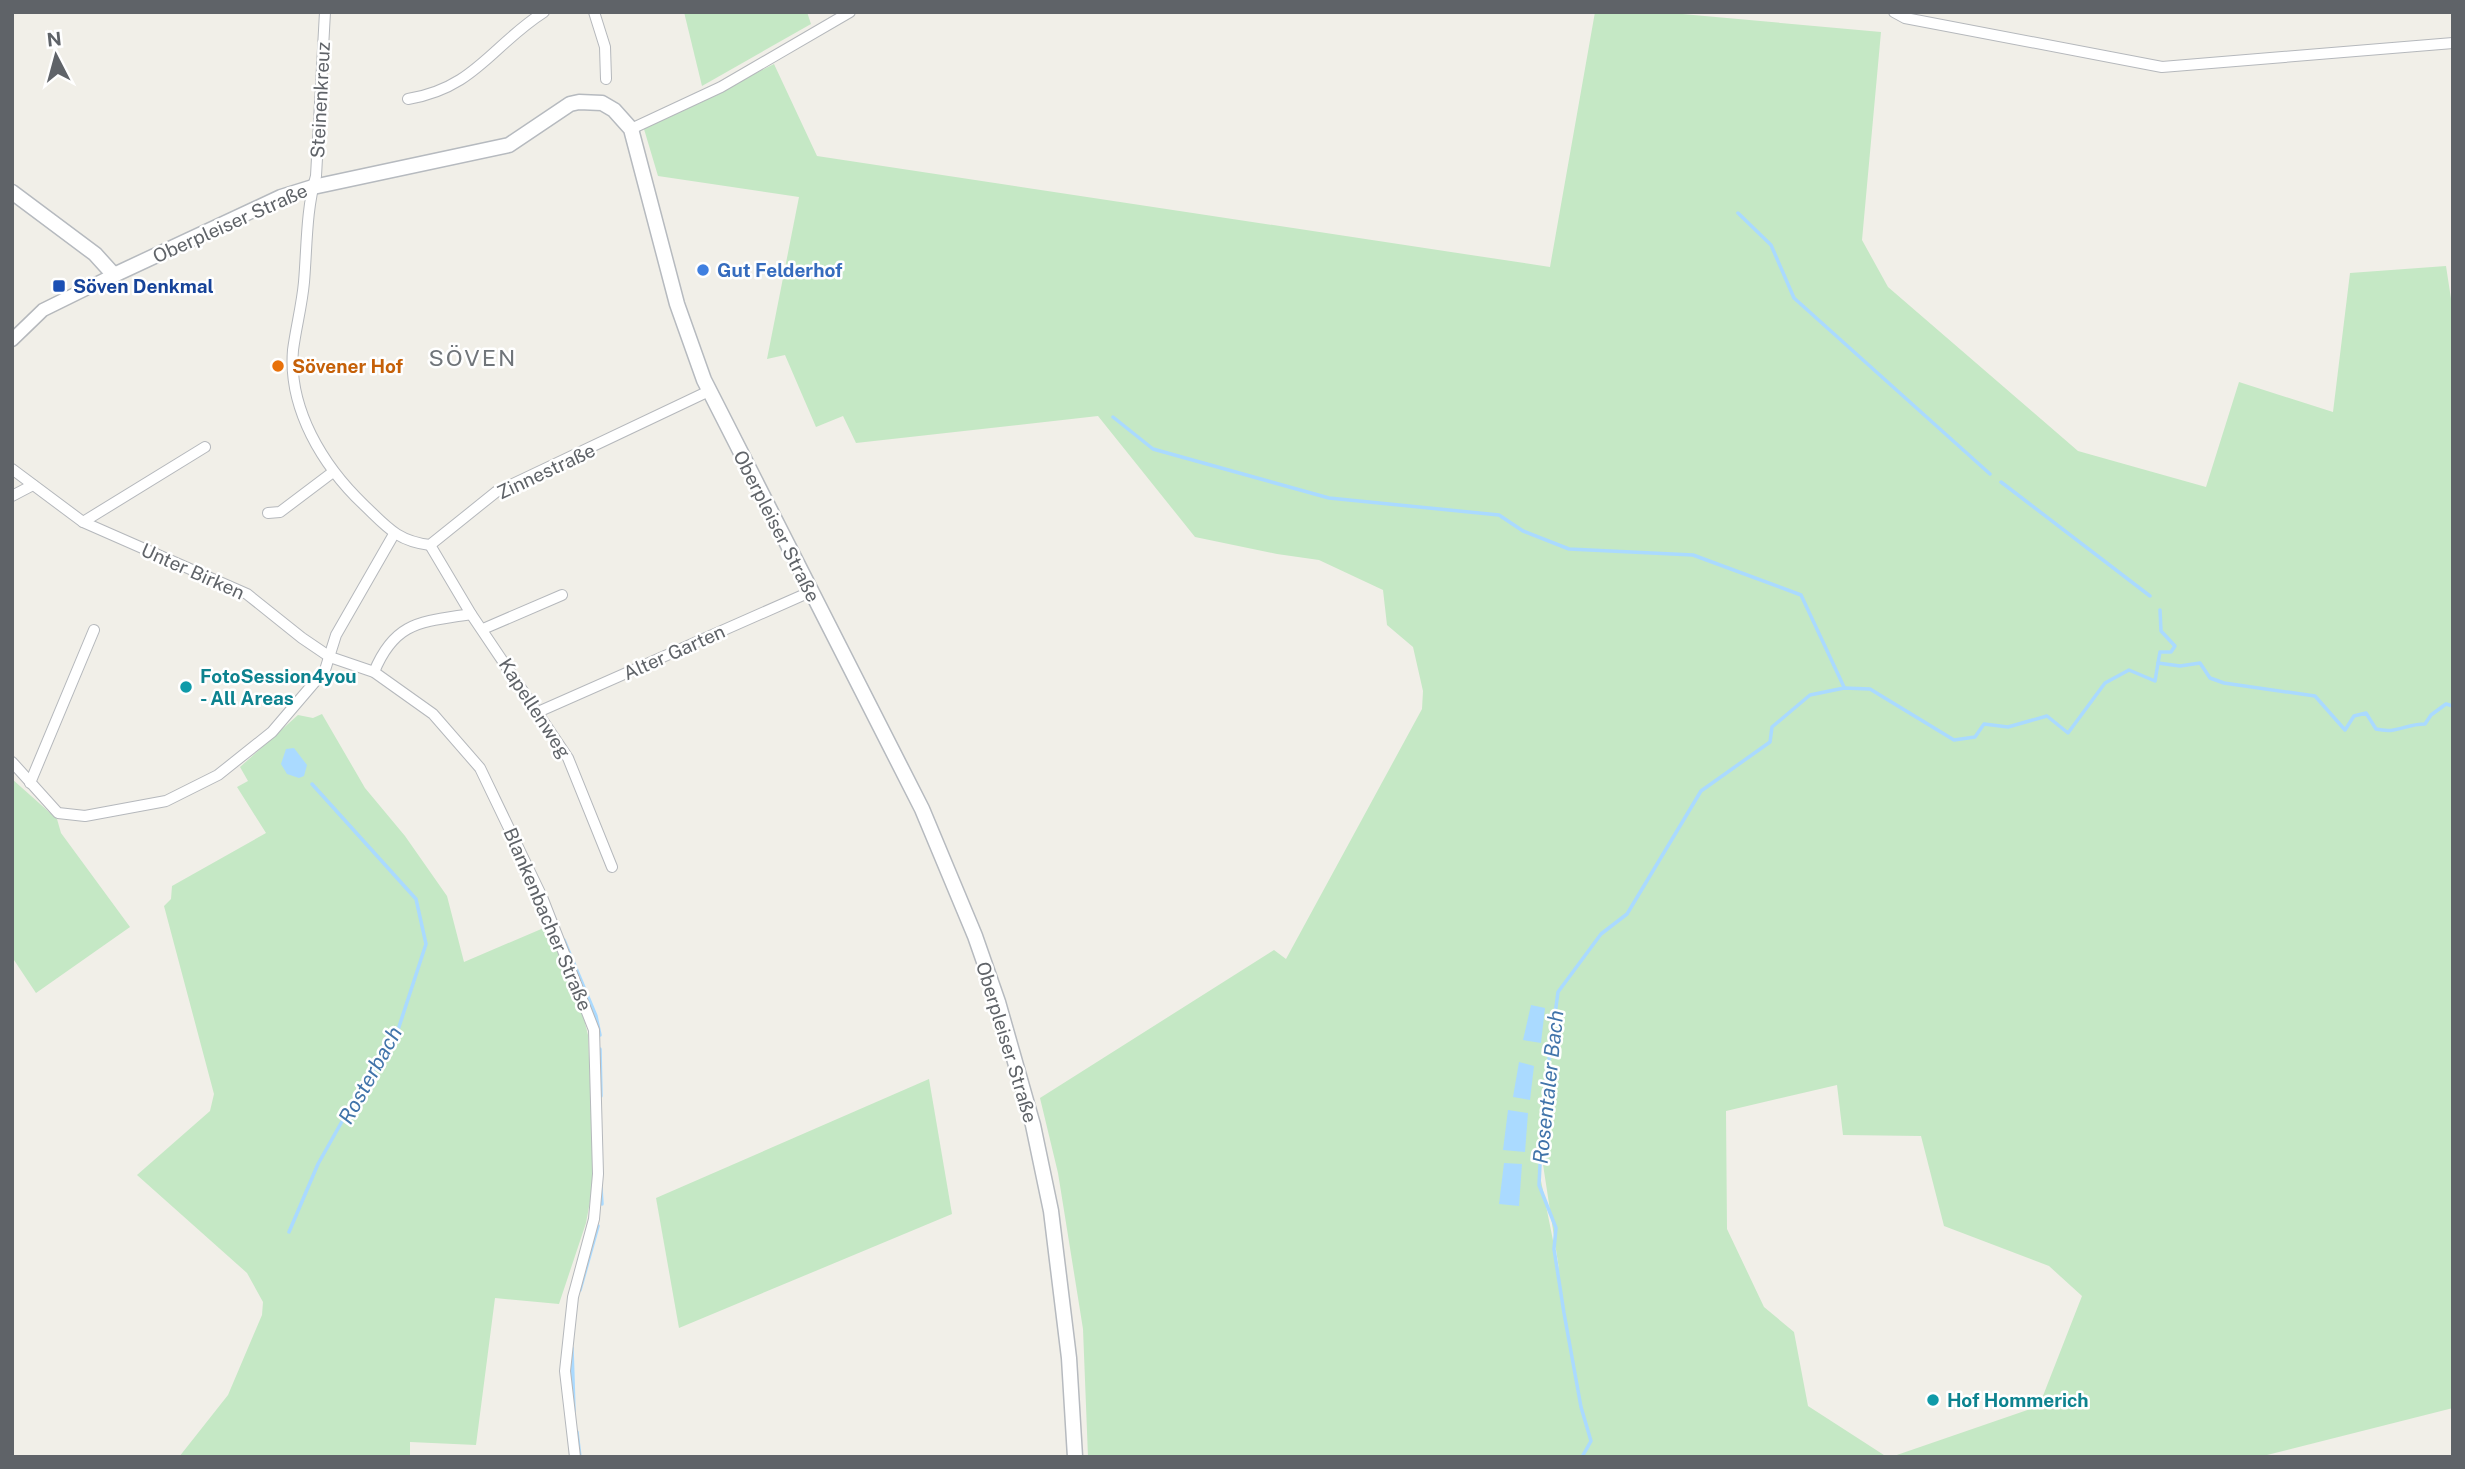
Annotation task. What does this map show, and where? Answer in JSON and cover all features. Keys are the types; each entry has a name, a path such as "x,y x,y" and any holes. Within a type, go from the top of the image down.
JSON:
{"main road":[{"name":"Oberpleiser Straße","path":"114,275 281,197 313,187 509,145 570,104 602,103 614,110 631,129 677,304 709,391 891,745 949,870 975,936 1017,1064 1051,1210 1069,1358 1075,1457"},
{"path":"12,192 95,254 114,275"}],"street":[{"name":"Steinenkreuz","path":"313,187 325,12"},
{"path":"408,99 429,95 465,79 528,22 544,12"},
{"path":"594,12 605,47 606,79"},
{"path":"631,129 721,87 849,12"},
{"path":"1894,12 1905,18 2162,67 2453,43"},
{"path":"313,187 303,300 293,351 294,381 310,433 333,472 394,534 410,543 430,545"},
{"path":"12,340 43,310 114,275"},
{"name":"Zinnestraße","path":"430,545 496,492 709,391"},
{"path":"83,522 205,447"},
{"name":"Unter Birken","path":"12,469 83,522 247,594 330,657"},
{"path":"268,513 279,512 333,472"},
{"path":"12,496 33,485"},
{"path":"12,762 58,813 85,816 166,801 218,775 262,741 296,707 325,670 336,635 394,534"},
{"name":"Kapellenweg","path":"430,545 471,614 484,629 568,758 612,867"},
{"name":"Alter Garten","path":"538,712 810,592"},
{"path":"484,629 562,595"},
{"path":"374,672 390,639 406,628 471,614"},
{"path":"30,783 94,630"},
{"name":"Blankenbacher Straße","path":"330,657 374,672 433,714 480,768 542,897 594,1030 598,1174 594,1219 573,1297 565,1371 575,1457"}],"green space":[{"path":"684,12 807,12 811,24 702,86"},
{"path":"1595,12 1660,12 1881,32 1862,240 1888,287 2078,451 2206,487 2239,382 2333,412 2350,273 2446,266 2453,312 2453,1408 2259,1457 1891,1457 2039,1406 2082,1296 2049,1266 1944,1226 1921,1136 1843,1135 1837,1085 1726,1111 1727,1229 1764,1307 1794,1332 1808,1406 1887,1457 1088,1457 1083,1329 1058,1173 1040,1098 1274,950 1286,959 1422,709 1423,691 1413,647 1387,625 1383,590 1319,560 1195,537 1098,416 856,443 843,416 816,427 785,355 767,359 799,197 658,176 644,129 774,64 817,156 1550,267","holes":["1542,1158 1559,1270 1539,1171"]},
{"path":"322,714 365,788 405,836 447,896 464,962 546,927 578,994 588,1035 594,1179 586,1223 559,1304 495,1298 476,1445 410,1442 410,1457 179,1457 228,1395 262,1315 263,1302 247,1273 137,1175 210,1111 214,1094 164,906 171,899 172,886 266,833 237,787 248,781 240,767 298,715 313,718"},
{"path":"12,779 57,819 61,833 130,927 36,993 12,957"},
{"path":"929,1079 952,1214 679,1328 656,1198"}],"water":[{"path":"294,748 307,765 304,776 299,778 287,774 281,764 286,749"},
{"path":"1531,1005 1545,1008 1541,1043 1523,1040"},
{"path":"1519,1062 1534,1066 1530,1100 1513,1097"},
{"path":"1508,1110 1528,1113 1525,1152 1503,1150"},
{"path":"1504,1163 1522,1164 1519,1206 1499,1204"}],"waterway":[{"path":"1738,213 1771,245 1794,298 1990,474"},
{"path":"1113,417 1153,449 1329,498 1499,515 1523,531 1569,549 1693,555 1801,595 1844,687"},
{"path":"2001,482 2150,596"},
{"path":"2158,663 2160,652 2171,652 2175,646 2161,631 2160,610"},
{"name":"Rosentaler Bach","path":"1582,1457 1591,1441 1581,1407 1564,1313 1554,1249 1556,1228 1539,1185 1543,1104 1558,992 1601,934 1627,914 1701,791 1770,742 1772,727 1810,695 1844,688 1870,689 1954,740 1975,737 1984,724 2008,727 2047,716 2068,733 2105,683 2129,670 2155,681 2158,663 2180,666 2200,663 2210,678 2224,683 2315,696 2345,730 2354,716 2366,713 2376,729 2396,730 2425,724 2431,715 2446,704 2453,706"},
{"name":"Rosterbach","path":"289,1232 318,1164 358,1093 395,1039 426,944 416,899 312,784"},
{"path":"564,940 596,1016 600,1035"},
{"path":"600,1049 601,1096"},
{"path":"601,1188 602,1204"},
{"path":"580,1290 598,1226"},
{"path":"572,1348 574,1411"},
{"path":"577,1432 580,1457"}],"place":[{"name":"Gut Felderhof","path":"703,270"},
{"name":"Söven Denkmal","path":"59,286"},
{"name":"Sövener Hof","path":"278,366"},
{"name":"FotoSession4you - All Areas","path":"186,687"},
{"name":"Hof Hommerich","path":"1933,1400"}],"district":[{"name":"SÖVEN","path":"473,357"}]}
